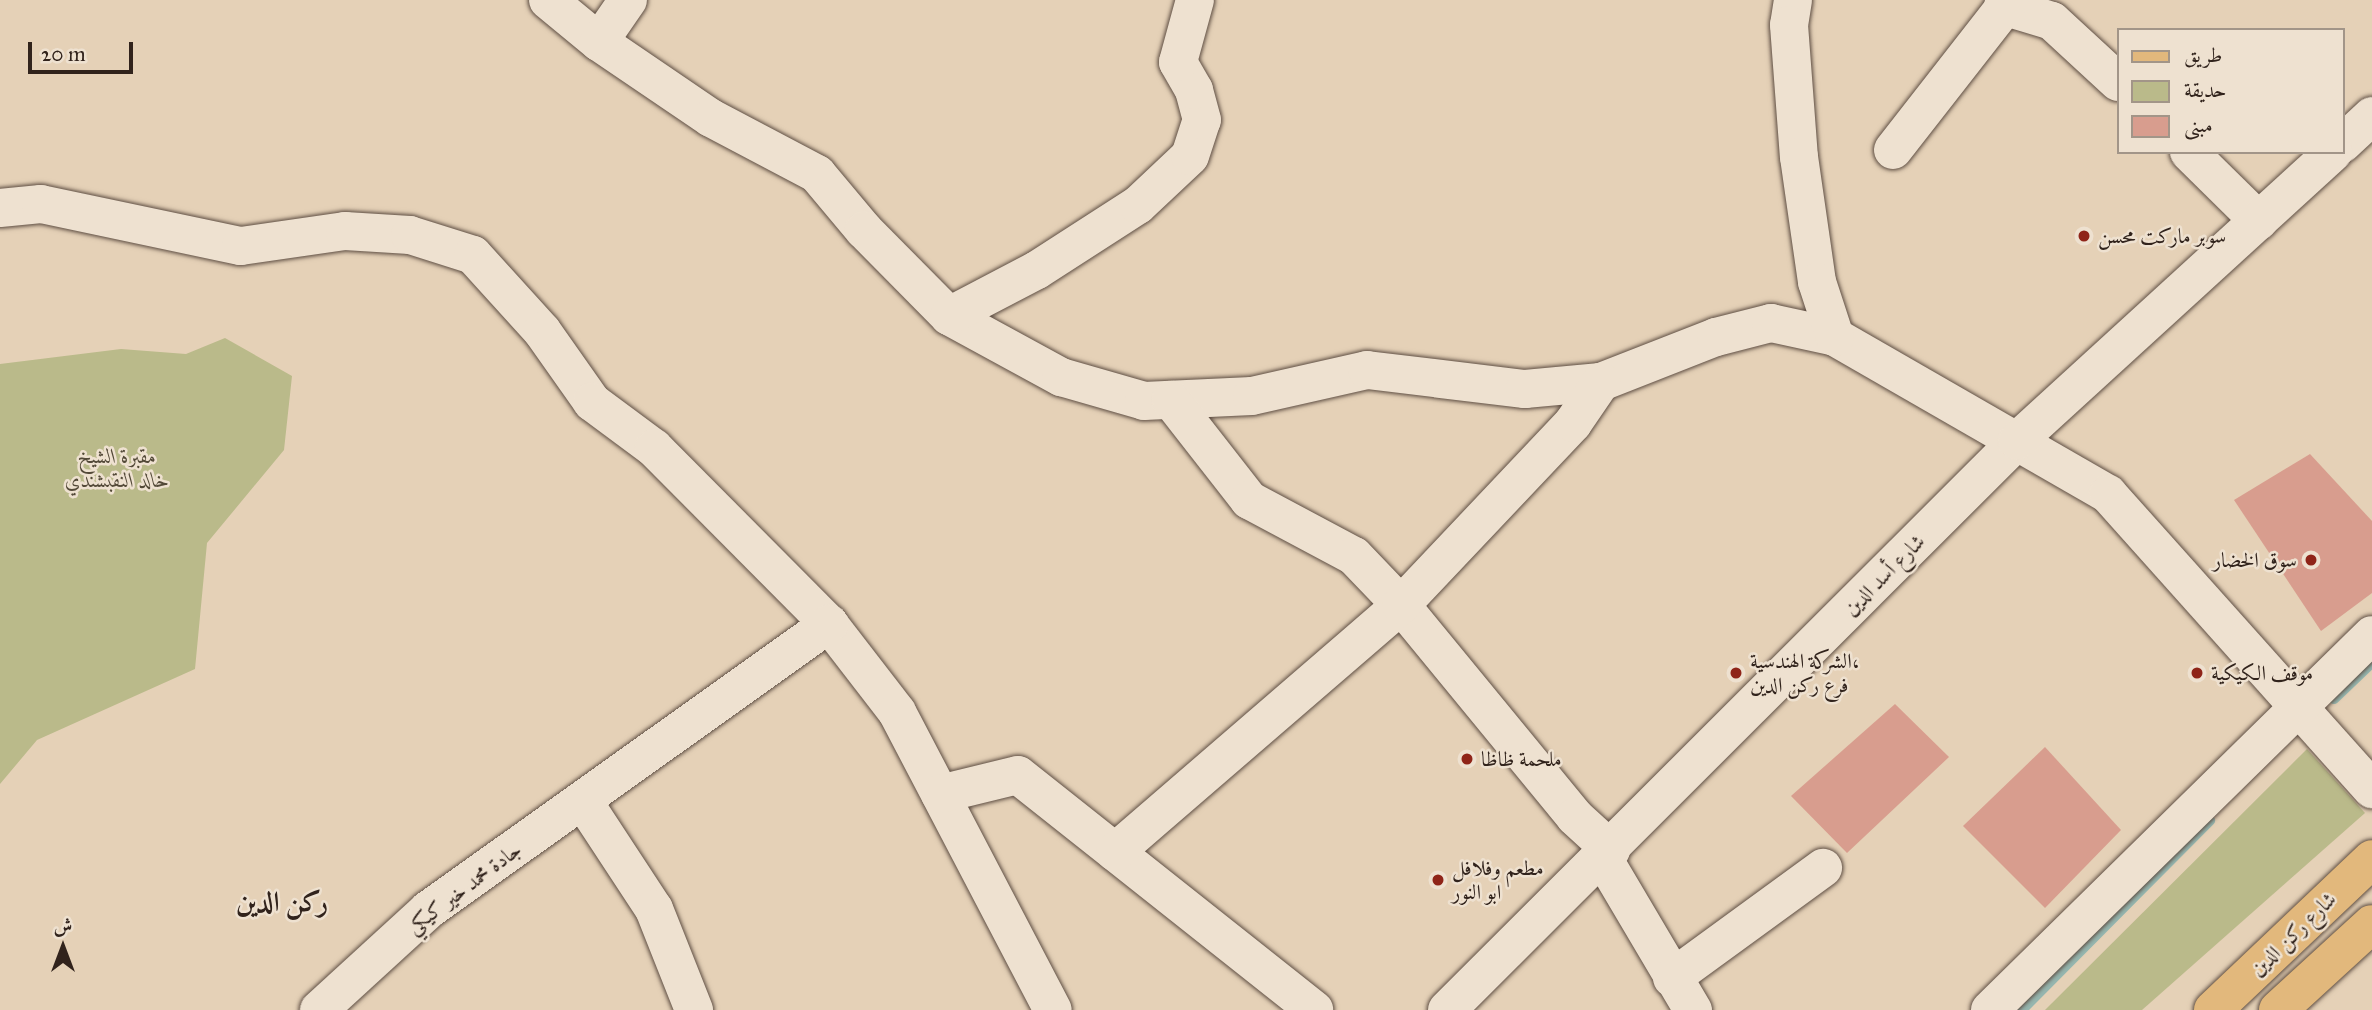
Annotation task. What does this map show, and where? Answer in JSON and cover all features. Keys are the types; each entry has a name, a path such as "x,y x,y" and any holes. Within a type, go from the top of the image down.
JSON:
{"main road":[{"name":"شارع ركن الدين","path":"2213,1010 2372,859"},
{"path":"2278,1010 2372,924"}],"street":[{"path":"548,0 600,42 711,118 817,174 864,230 949,316 1061,377 1144,401 1252,396 1367,370 1525,389 1601,382 1716,337 1771,323 1835,337 2108,494 2306,719 2372,789"},
{"path":"600,42 628,0"},
{"path":"949,316 1037,270 1138,205 1190,156 1202,120 1194,90 1178,62 1195,0"},
{"path":"1793,0 1789,25 1799,157 1817,282 1835,337"},
{"path":"1893,150 2006,3 2052,21 2116,80"},
{"path":"2344,142 2372,116"},
{"path":"2191,154 2259,220"},
{"name":"شارع أسد الدين","path":"1447,1010 1607,854 2017,440 2331,154"},
{"path":"0,208 41,204 241,246 345,231 410,235 473,255 542,331 592,402 654,447 829,624 897,712 1053,1010"},
{"path":"1115,852 1401,605 1573,423 1601,382"},
{"path":"1171,400 1249,500 1353,556 1401,605 1607,854 1672,978 1693,1010"},
{"name":"جادة محمد خير كيكي","path":"319,1010 428,910 829,624"},
{"path":"1990,1010 2306,719 2372,635"},
{"path":"940,794 1018,775 1314,1010"},
{"path":"583,801 654,909 694,1010"},
{"path":"1672,978 1823,868"}],"green space":[{"name":"مقبرة الشيخ خالد النقبشندي","path":"225,338 292,376 284,450 207,543 195,669 37,740 0,784 0,364 121,349 186,354"},
{"path":"2307,749 2365,813 2142,1010 2045,1010"}],"building":[{"path":"2310,454 2372,521 2372,593 2321,631 2234,500"},
{"path":"1895,704 1949,757 1847,853 1791,796"},
{"path":"2045,747 2121,830 2045,908 1963,826"}],"waterway":[{"path":"2334,699 2372,663"},
{"path":"2022,1010 2210,821"}],"place":[{"name":"سوبر ماركت محسن","path":"2084,236"},
{"name":"سوق الخضار","path":"2311,560"},
{"name":"الشركة الهندسية، فرع ركن الدين","path":"1736,673"},
{"name":"موقف الكيكية","path":"2197,673"},
{"name":"ملحمة ظاظا","path":"1467,759"},
{"name":"مطعم وفلافل ابو النور","path":"1438,880"}],"district":[{"name":"ركن الدين","path":"282,902"}]}
